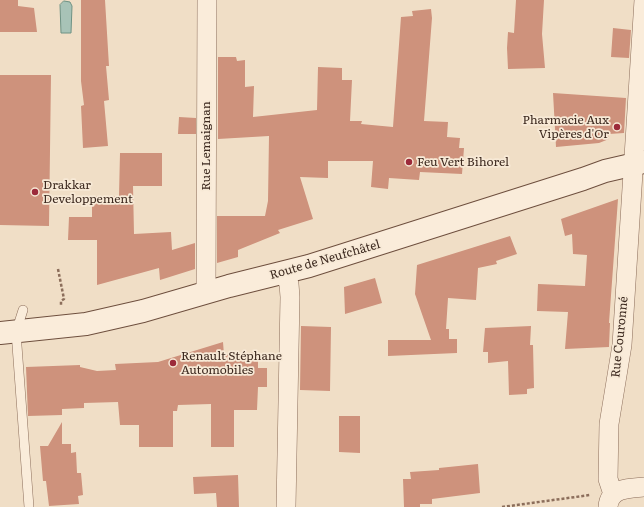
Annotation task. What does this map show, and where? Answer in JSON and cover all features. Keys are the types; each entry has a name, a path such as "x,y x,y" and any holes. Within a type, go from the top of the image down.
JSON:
{"main road":[{"name":"Route de Neufchâtel","path":"8,333 86,324 113,319 229,286 309,266 605,171 638,163"}],"street":[{"name":"Rue Lemaignan","path":"206,293 207,0"},
{"name":"Rue Couronné","path":"610,501 608,479 609,424 622,345 638,163 644,0"},
{"path":"284,272 289,284 290,296 286,507"},
{"path":"610,501 624,489 644,487"}],"lane":[{"path":"23,310 8,333 29,507"}],"path":[{"path":"58,269 64,299 61,301 63,327"},
{"path":"502,507 596,494 610,501"}],"shaded area":[{"path":"64,1 70,2 72,6 71,33 61,33 60,5"}],"building":[{"path":"0,0 18,0 18,6 34,8 37,32 0,32"},
{"path":"81,0 105,0 109,66 106,66 109,100 104,101 108,146 83,148 81,106 84,105 81,81"},
{"path":"516,0 544,0 542,34 545,68 508,69 508,32 514,33"},
{"path":"431,9 432,18 424,121 448,122 447,137 460,138 459,148 464,148 462,174 420,172 419,180 389,178 388,189 371,187 373,161 328,161 328,178 300,177 313,219 278,230 280,233 238,250 238,257 217,263 217,216 265,216 268,201 269,136 218,139 218,57 236,57 237,61 245,60 245,87 254,86 253,117 317,110 318,67 342,68 342,80 352,80 350,121 362,121 361,124 393,127 401,17 413,16 412,11"},
{"path":"613,28 631,30 629,58 611,57"},
{"path":"0,75 51,75 49,226 0,225"},
{"path":"553,93 626,98 624,133 609,134 609,139 599,143 556,147"},
{"path":"179,117 196,118 196,134 178,134"},
{"path":"120,153 162,153 162,186 133,186 134,234 171,232 172,250 195,243 195,269 160,280 159,268 97,285 97,240 68,240 69,217 92,217 92,196 119,196"},
{"path":"618,199 609,323 609,347 565,349 568,312 537,311 538,284 585,286 587,255 573,254 572,234 565,236 561,219"},
{"path":"510,236 517,254 496,261 497,264 478,268 476,300 448,298 446,329 449,329 449,339 457,339 457,353 388,356 388,340 431,340 415,294 417,265"},
{"path":"375,278 382,303 345,314 344,287"},
{"path":"301,326 331,327 330,391 300,390"},
{"path":"531,326 530,345 533,345 534,388 527,389 527,394 509,395 508,361 488,363 488,352 483,352 485,328"},
{"path":"223,342 224,355 258,352 258,368 267,368 267,387 258,387 257,410 234,410 234,447 211,447 211,404 178,405 177,411 173,411 173,447 139,447 139,425 120,425 118,402 84,403 84,408 62,409 62,415 28,416 26,367 80,365 80,367 97,371 116,370 115,364 158,362"},
{"path":"339,416 360,416 360,453 339,452"},
{"path":"62,422 62,444 71,444 71,453 76,452 77,473 81,473 83,495 78,496 79,504 49,506 46,481 43,481 40,446 48,446"},
{"path":"478,464 480,493 432,499 432,504 420,504 420,507 404,507 403,479 411,479 410,472 439,470 439,468"},
{"path":"238,475 239,507 217,507 216,493 194,494 193,477"}],"place":[{"name":"Pharmacie Aux Vipères d'Or","path":"617,127"},
{"name":"Feu Vert Bihorel","path":"409,162"},
{"name":"Drakkar Developpement","path":"35,192"},
{"name":"Renault Stéphane Automobiles","path":"173,363"}]}
